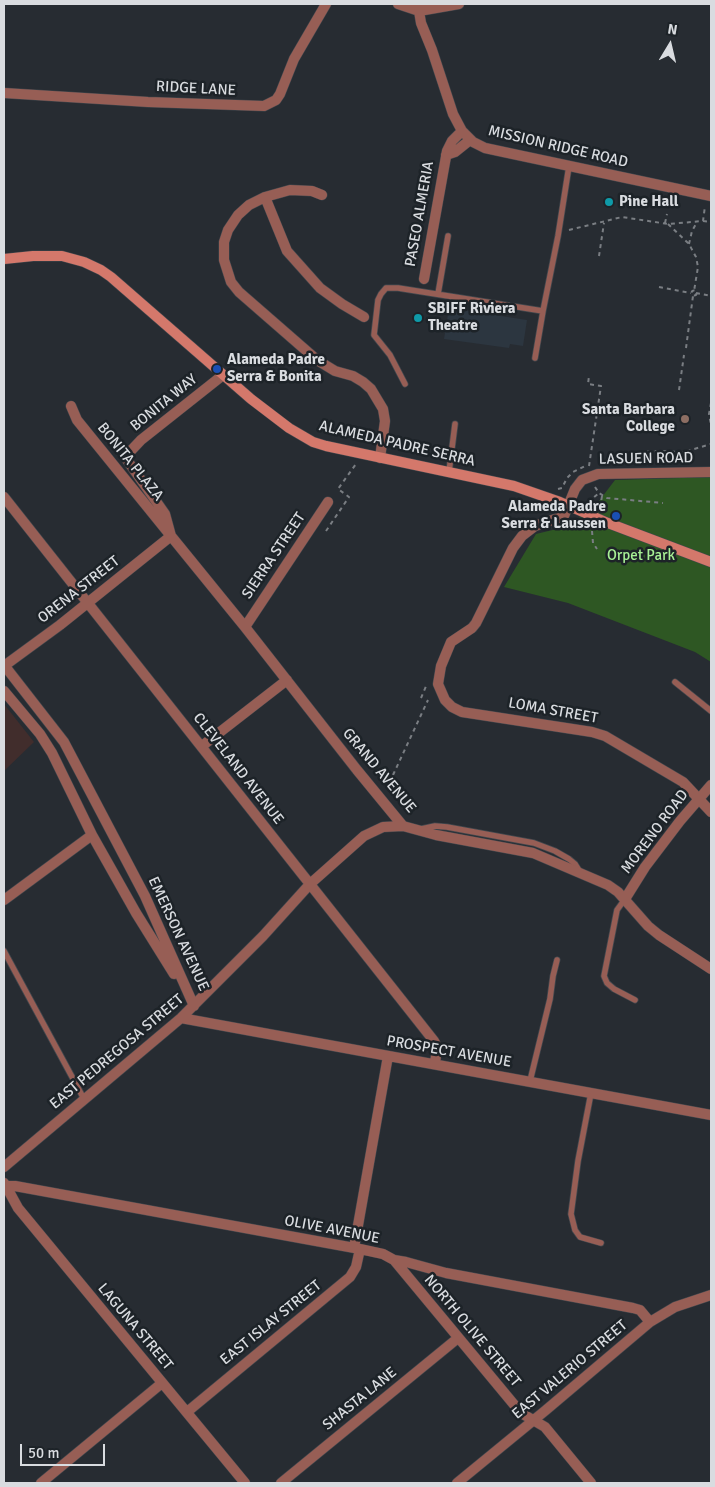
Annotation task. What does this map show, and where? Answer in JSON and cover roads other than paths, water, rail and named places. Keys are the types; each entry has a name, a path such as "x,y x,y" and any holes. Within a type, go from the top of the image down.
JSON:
{"street":[{"name":"RIDGE LANE","path":"4,93 148,102 264,106 276,100 294,59 326,4"},
{"path":"398,4 419,8 459,4"},
{"name":"MISSION RIDGE ROAD","path":"419,8 421,23 453,114 462,131 470,140 493,150 711,196"},
{"name":"PASEO ALMERIA","path":"424,279 446,155 452,141 462,131"},
{"name":"PASEO ALMERIA","path":"446,155 455,152 470,140"},
{"path":"322,195 312,190 290,190 265,197 244,209 228,230 224,248 226,272 239,292 317,360 330,369 353,376 371,389 383,409 386,421 380,458"},
{"path":"265,197 287,251 320,288 364,317"},
{"name":"ALAMEDA PADRE SERRA","path":"4,259 62,256 84,262 101,270 251,399 300,436 326,446 514,486 711,562"},
{"name":"BONITA WAY","path":"125,457 141,440 223,375"},
{"name":"BONITA PLAZA","path":"71,406 77,420 171,536"},
{"name":"GRAND AVENUE","path":"125,457 165,514 171,536 357,770 404,826 436,835 533,852 608,885 659,935 711,969"},
{"name":"LASUEN ROAD","path":"569,506 578,485 582,480 591,475 711,472"},
{"name":"CLEVELAND AVENUE","path":"4,497 434,1041 437,1047 435,1064"},
{"name":"SIERRA STREET","path":"245,627 328,502"},
{"name":"LOMA STREET","path":"569,506 564,516 542,523 528,531 517,542 476,623 452,642 441,666 438,684 445,700 452,707 462,712 592,732 605,736 683,782 711,812"},
{"name":"ORENA STREET","path":"4,666 171,536"},
{"name":"EMERSON AVENUE","path":"4,666 64,742 145,896 194,1006"},
{"path":"202,746 287,680"},
{"name":"EMERSON AVENUE","path":"4,691 40,734 52,752 92,835 136,913 194,1006"},
{"name":"MORENO ROAD","path":"625,900 645,867 698,798 711,785"},
{"name":"EAST PEDREGOSA STREET","path":"4,1167 181,1018 263,936 310,884 368,833 383,827 404,826"},
{"path":"4,900 92,835"},
{"name":"PROSPECT AVENUE","path":"181,1018 711,1115"},
{"name":"EAST ISLAY STREET","path":"187,1412 350,1277 356,1267 357,1248 388,1056"},
{"name":"OLIVE AVENUE","path":"5,1184 357,1248 383,1254 394,1260 446,1273 633,1308 640,1310 650,1322"},
{"name":"LAGUNA STREET","path":"5,1184 18,1208 245,1483"},
{"name":"NORTH OLIVE STREET","path":"394,1260 522,1413 545,1427 591,1483"},
{"name":"EAST VALERIO STREET","path":"457,1483 650,1322 675,1307 711,1296"},
{"name":"SHASTA LANE","path":"281,1483 458,1338"},
{"path":"42,1483 162,1383"}],"lane":[{"path":"535,358 569,166"},
{"path":"438,294 448,236"},
{"path":"405,384 390,355 374,335 377,307 380,294 384,289 390,287 543,311"},
{"path":"449,472 455,424"},
{"path":"676,682 711,711"},
{"path":"625,900 617,910 604,976 606,983 635,1000"},
{"path":"4,951 84,1099"},
{"path":"530,1082 558,960"},
{"path":"590,1093 571,1214 575,1230 580,1236 602,1242"}],"place":[{"name":"Pine Hall","path":"609,202"},
{"name":"SBIFF Riviera Theatre","path":"418,318"},
{"name":"Alameda Padre Serra & Bonita","path":"217,369"},
{"name":"Santa Barbara College","path":"685,419"},
{"name":"Alameda Padre Serra & Laussen","path":"616,516"}],"park label":[{"name":"Orpet Park","path":"641,556"}]}
